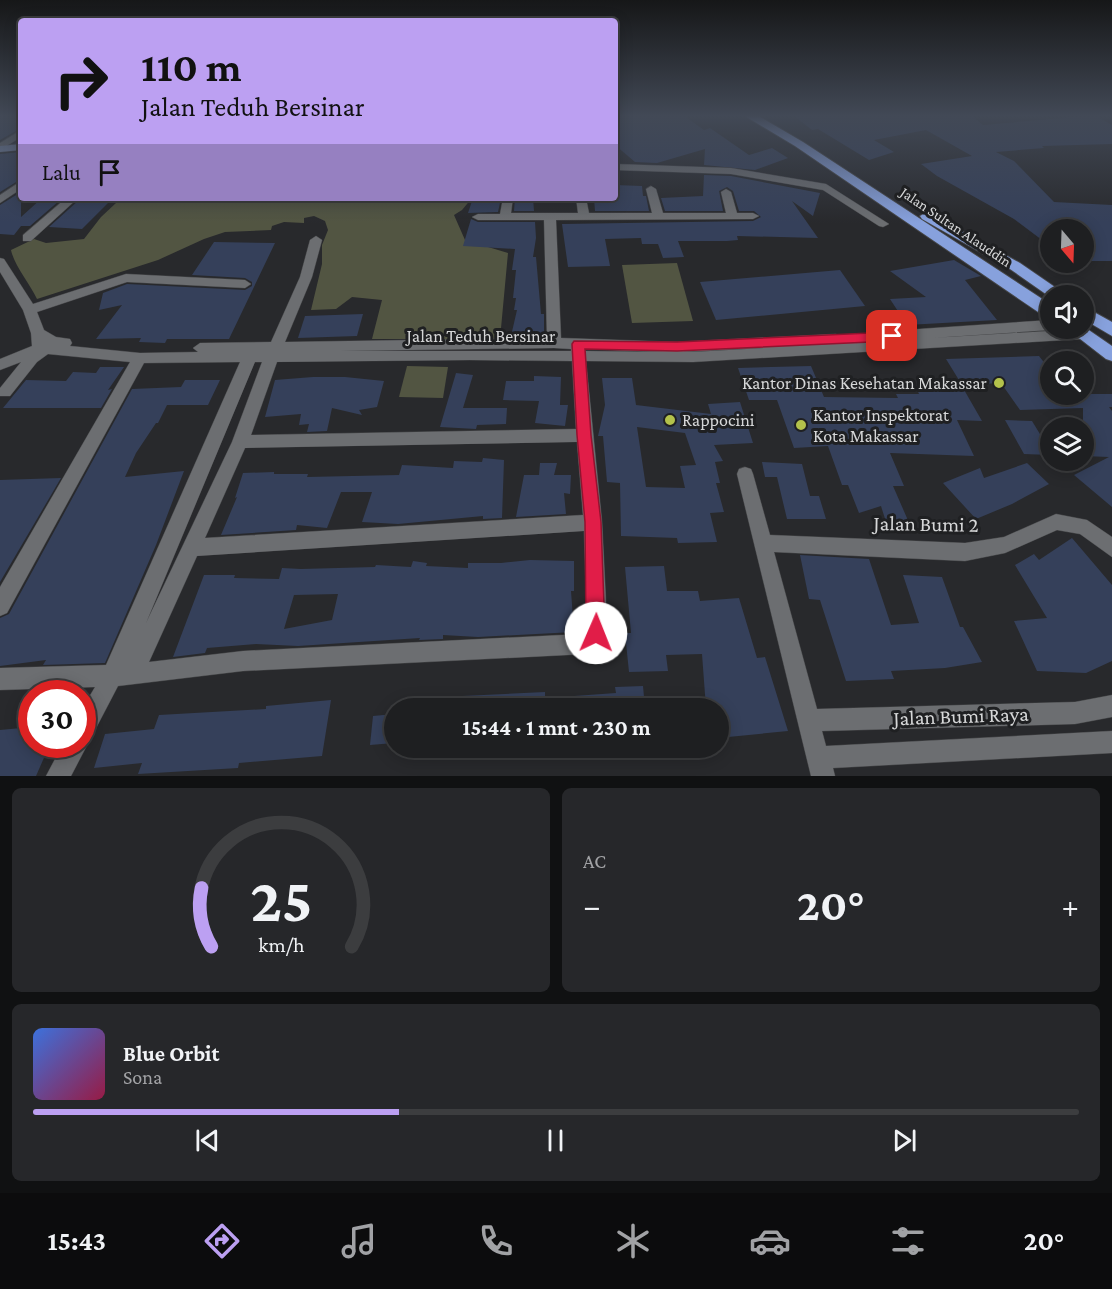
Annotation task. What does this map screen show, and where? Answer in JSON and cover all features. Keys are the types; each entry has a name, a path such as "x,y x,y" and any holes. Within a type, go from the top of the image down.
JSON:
{"highway":[{"name":"Jalan Sultan Alauddin","path":"810,151 921,219 1015,266 1044,285"},
{"name":"Jalan Sultan Alauddin","path":"822,151 1040,305"},
{"path":"1094,318 1112,330"},
{"path":"1090,339 1112,354"}],"street":[{"path":"618,167 731,171 826,187 883,224"},
{"path":"0,200 18,186"},
{"path":"651,189 658,216"},
{"path":"726,192 732,216"},
{"path":"27,238 70,201"},
{"path":"506,218 508,201"},
{"path":"581,201 584,217"},
{"path":"478,218 753,216"},
{"path":"549,218 554,343"},
{"path":"96,713 121,676 141,656 240,442 274,352 306,277 316,240"},
{"path":"0,262 30,310 43,342"},
{"path":"30,310 126,278 245,284"},
{"name":"Jalan Teduh Bersinar","path":"938,339 1040,327"},
{"name":"Jalan Teduh Bersinar","path":"274,352 578,350 693,357 1040,333"},
{"path":"0,357 43,342"},
{"path":"0,365 43,342"},
{"path":"6,392 43,342"},
{"name":"Jalan Teduh Bersinar","path":"43,342 140,358 554,343 578,350"},
{"name":"Jalan Teduh Bersinar","path":"43,342 252,353"},
{"path":"0,680 121,676 243,661 587,644 596,633 597,623 593,522 578,350"},
{"path":"121,676 252,353"},
{"path":"0,606 140,358"},
{"path":"240,442 584,435"},
{"path":"745,474 821,767"},
{"path":"189,548 593,522"},
{"name":"Jalan Bumi 2","path":"762,543 965,552 1005,545 1056,522 1064,522 1081,525 1112,548"},
{"name":"Jalan Bumi Raya","path":"810,720 1075,712 1112,706"},
{"name":"Jalan Bumi Raya","path":"821,767 870,756 1112,742"},
{"path":"58,776 68,758"}],"green space":[{"path":"124,201 470,201 454,215 465,240 508,253 500,339 372,339 382,300 352,297 336,309 311,310 322,264 322,245 328,230 325,221 314,216 304,218 304,223 284,222 272,226 271,230 225,232 158,260 37,299 15,262 11,250 34,239 46,243 84,239 101,217 116,203"},
{"path":"677,263 693,321 632,323 622,265"},
{"path":"407,366 448,367 443,398 399,397"}],"building":[{"path":"622,151 697,151 657,163 635,162"},
{"path":"705,151 744,151 749,155 761,151 777,151 788,158 755,170 704,165"},
{"path":"855,151 893,151 869,160"},
{"path":"964,151 1005,151 996,152 1014,161 1054,202 1112,205 1112,261 1094,261 1094,219 1040,219 1040,238 1014,219 937,176 921,164 972,156"},
{"path":"18,152 18,181 0,192 0,154"},
{"path":"704,175 731,176 820,193 813,216 792,201 818,238 737,236 738,240 727,241 678,241 684,257 663,258 658,244 642,244 641,238 605,239 610,266 568,267 562,224 753,221 761,217 754,211 739,211 733,191 727,187 719,191 723,211 665,211 661,198 703,196"},
{"path":"618,185 642,186 649,211 595,211 594,201 618,201"},
{"path":"18,194 18,201 21,201 21,217 39,201 59,201 30,226 21,226 14,235 0,234 0,205"},
{"path":"78,201 110,201 82,229 49,227"},
{"path":"472,201 500,201 498,212 468,213"},
{"path":"515,201 533,201 534,211 514,211"},
{"path":"471,219 478,222 535,222 536,238 533,257 536,257 541,314 544,314 544,335 511,336 517,310 514,310 516,298 513,298 516,270 512,270 515,249 463,246"},
{"path":"214,242 275,243 229,339 167,339 165,343 139,342 141,338 96,339 122,305 99,310 103,293 127,284 245,290 252,286 252,282 245,278 192,275"},
{"path":"954,260 981,276 965,280 997,320 907,325 890,299 926,297 890,271"},
{"path":"840,270 865,306 716,320 700,282"},
{"path":"363,314 357,336 298,338 305,316"},
{"path":"1039,356 1040,405 1094,405 1094,394 1112,394 1112,407 1109,407 1112,411 1112,507 1074,475 1082,471 1094,471 1094,465 1109,457 1094,456 1094,417 1083,417 1083,408 1020,410 1001,383 962,385 946,359"},
{"path":"811,366 824,397 898,398 896,394 919,394 916,387 963,388 982,421 957,420 974,456 890,453 904,486 893,486 910,525 887,525 881,506 859,513 848,485 842,485 828,446 794,448 777,400 749,400 738,368"},
{"path":"100,367 124,367 108,390 112,389 101,408 3,408 26,380 66,381 73,372 96,373"},
{"path":"456,373 473,375 463,408 507,408 506,424 477,425 476,429 440,427"},
{"path":"534,376 561,377 560,405 568,405 565,426 535,423 539,401 503,400 506,381 534,381"},
{"path":"313,377 384,381 377,407 359,410 362,415 332,408 327,431 307,432 309,424 299,425 301,414 265,417 275,380"},
{"path":"602,378 632,378 636,405 711,414 708,404 740,402 753,443 714,445 723,461 715,462 720,483 716,483 724,512 710,513 717,542 678,543 677,538 621,536 620,483 607,482 603,436 598,436 605,405","holes":["637,427 685,433 696,465 680,466 685,488 646,487"]},
{"path":"185,380 220,380 208,405 167,405 158,423 136,453 125,477 184,471 156,545 105,663 43,665 46,660 0,666 0,618 9,614 132,389 181,387"},
{"path":"1005,420 1032,421 1040,434 1040,455 1024,454"},
{"path":"483,458 504,460 502,518 483,519 483,516 398,524 362,522 372,492 341,492 327,528 297,525 296,530 221,535 237,497 235,498 243,473 308,474 307,477 399,475 402,465 453,468 454,461 482,462"},
{"path":"762,462 802,464 810,496 819,496 826,519 787,519 777,477 765,477"},
{"path":"540,463 557,463 554,475 571,475 570,494 564,493 566,514 516,517 524,475 539,475"},
{"path":"1027,463 1049,484 1012,504 976,519 943,483 980,468 984,478"},
{"path":"61,478 0,582 0,480"},
{"path":"1072,538 1112,585 1112,661 1086,673 1037,671 1014,621 1047,618 1015,565 1034,554 1039,560"},
{"path":"800,555 869,559 891,625 919,623 903,575 942,577 960,627 963,627 982,662 945,668 891,671 894,679 846,681 820,600 809,599"},
{"path":"530,560 574,561 574,591 571,591 574,632 478,637 443,635 443,639 419,640 420,638 298,646 256,644 207,648 205,653 173,657 204,575 279,579 282,568 375,567 376,565 411,567 413,561 427,563 426,566 468,568 468,563","holes":["338,594 332,620 284,629 294,595"]},
{"path":"664,566 667,591 698,591 700,601 739,598 757,658 765,657 788,731 729,737 729,698 705,698 702,654 666,655 668,671 629,672 625,633 631,633 625,567"},
{"path":"643,686 644,698 560,698 616,693 615,687"},
{"path":"545,692 545,698 462,698 462,696"},
{"path":"331,700 322,756 239,763 238,768 138,774 142,763 94,768 105,734 154,729 159,715 266,709 266,706"},
{"path":"384,715 384,744 370,745 373,716"},
{"path":"18,728 18,758 44,758 36,776 0,776 0,730"}],"place":[{"name":"Kantor Dinas Kesehatan Makassar","path":"999,383"},
{"name":"Rappocini","path":"670,420"},
{"name":"Kantor Inspektorat Kota Makassar","path":"801,425"}],"route":[{"path":"596,633 593,522 578,344 677,347 892,336"}]}
